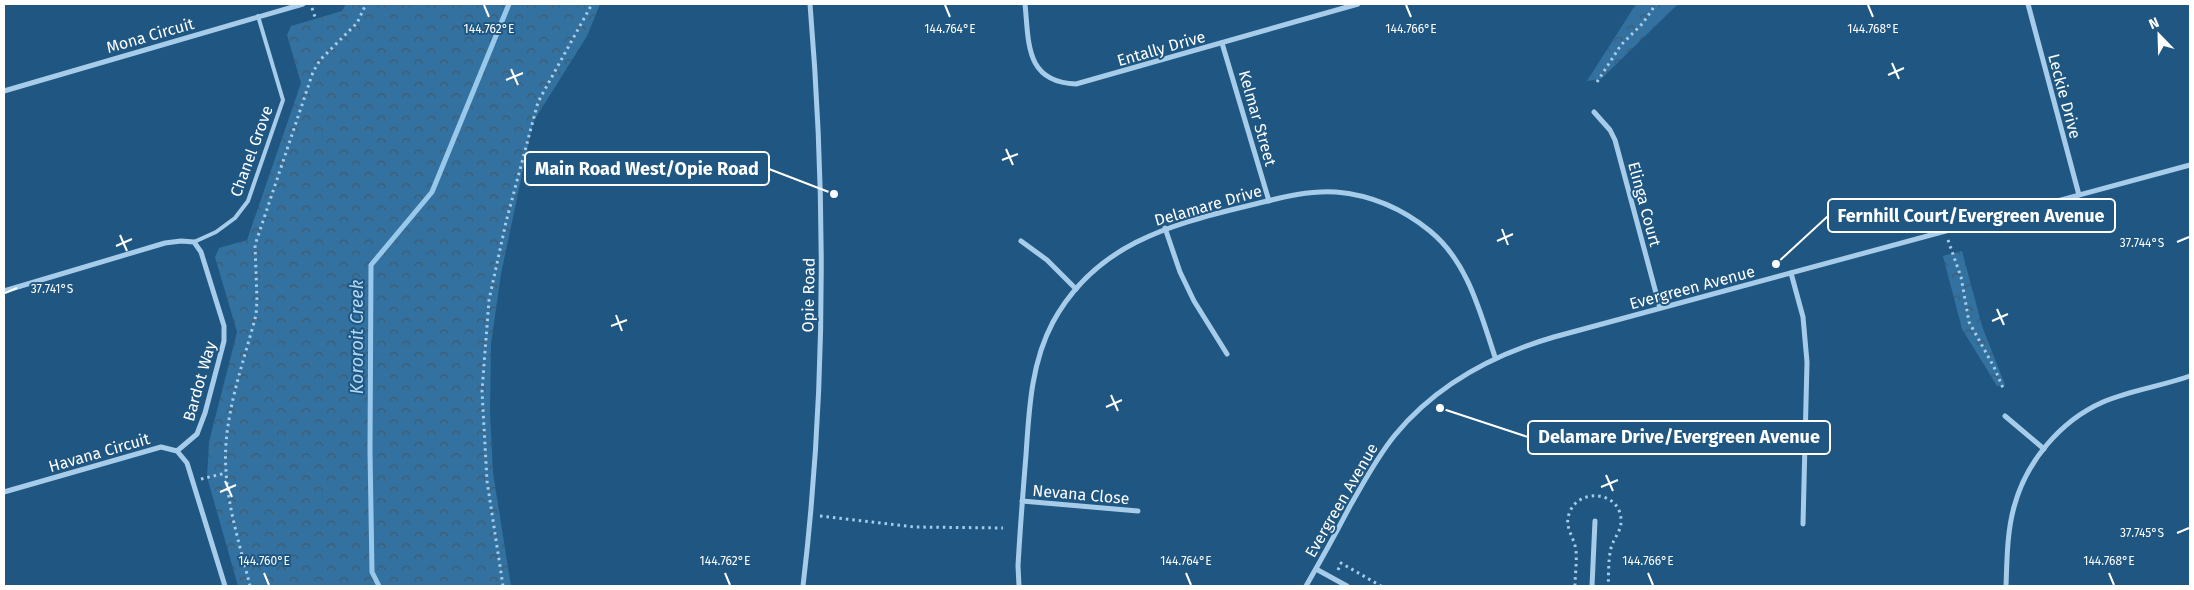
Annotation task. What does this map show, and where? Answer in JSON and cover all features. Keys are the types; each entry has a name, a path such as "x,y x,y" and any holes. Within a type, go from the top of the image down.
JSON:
{"street":[{"name":"Mona Circuit","path":"4,91 303,4"},
{"name":"Opie Road","path":"803,586 811,515 817,428 822,256 819,142 810,4"},
{"name":"Entally Drive","path":"1025,4 1031,56 1040,71 1057,82 1076,84 1090,82 1358,4"},
{"name":"Leckie Drive","path":"2028,4 2078,195"},
{"name":"Kelmar Street","path":"1222,43 1269,201"},
{"name":"Elinga Court","path":"1594,112 1603,121 1615,140 1660,308"},
{"name":"Evergreen Avenue","path":"1306,586 1366,478 1395,435 1442,390 1468,372 1495,357 1530,344 1660,308 2190,165"},
{"name":"Delamare Drive","path":"1019,586 1018,566 1022,502 1033,382 1041,350 1052,323 1076,289 1098,266 1118,251 1165,228 1269,201 1318,192 1347,194 1379,201 1398,209 1432,232 1452,254 1464,272 1472,290 1495,357"},
{"path":"1165,228 1180,272 1194,301 1227,354"},
{"path":"1021,241 1047,260 1076,289"},
{"path":"4,292 165,243 194,242"},
{"name":"Bardot Way","path":"177,451 197,434 205,413 224,342 224,326 201,252 194,242"},
{"path":"1791,273 1802,317 1807,362 1803,524"},
{"path":"2006,586 2010,530 2014,507 2029,470 2060,430 2082,412 2103,402 2190,376"},
{"path":"2005,416 2044,450"},
{"name":"Havana Circuit","path":"4,492 161,447 177,451"},
{"path":"177,451 187,462 194,481 225,586"},
{"name":"Nevana Close","path":"1022,502 1138,511"},
{"path":"1592,586 1595,521"},
{"path":"1316,569 1347,586"}],"lane":[{"name":"Chanel Grove","path":"194,242 216,232 235,218 248,201 283,100 258,16"}],"path":[{"path":"250,586 227,486 226,473 228,431 233,404 256,315 254,245 313,72 320,60 357,23 366,4"},
{"path":"503,586 487,481 483,400 489,300 506,222 538,102 592,4"},
{"path":"1597,82 1616,53 1633,31 1643,23 1656,4"},
{"path":"1945,231 1959,269 1969,322 1994,367 2003,388"},
{"path":"194,481 226,473"},
{"path":"811,515 914,527 1003,528"}],"green space":[{"path":"346,4 600,4 587,36 533,122 501,274 491,344 490,412 493,473 511,586 238,586 207,477 209,442 237,332 215,257 219,248 247,240 301,83 287,35 291,26 342,11"},
{"path":"1636,4 1678,4 1601,79 1587,81"},
{"path":"1962,251 1982,326 2005,385 1997,386 1962,329 1943,256"}],"waterway":[{"name":"Kororoit Creek","path":"379,586 372,572 370,451 371,265 432,192 509,4"}],"place":[{"name":"Main Road West/Opie Road","path":"834,194"},
{"name":"Fernhill Court/Evergreen Avenue","path":"1776,264"},
{"name":"Delamare Drive/Evergreen Avenue","path":"1440,408"}]}
